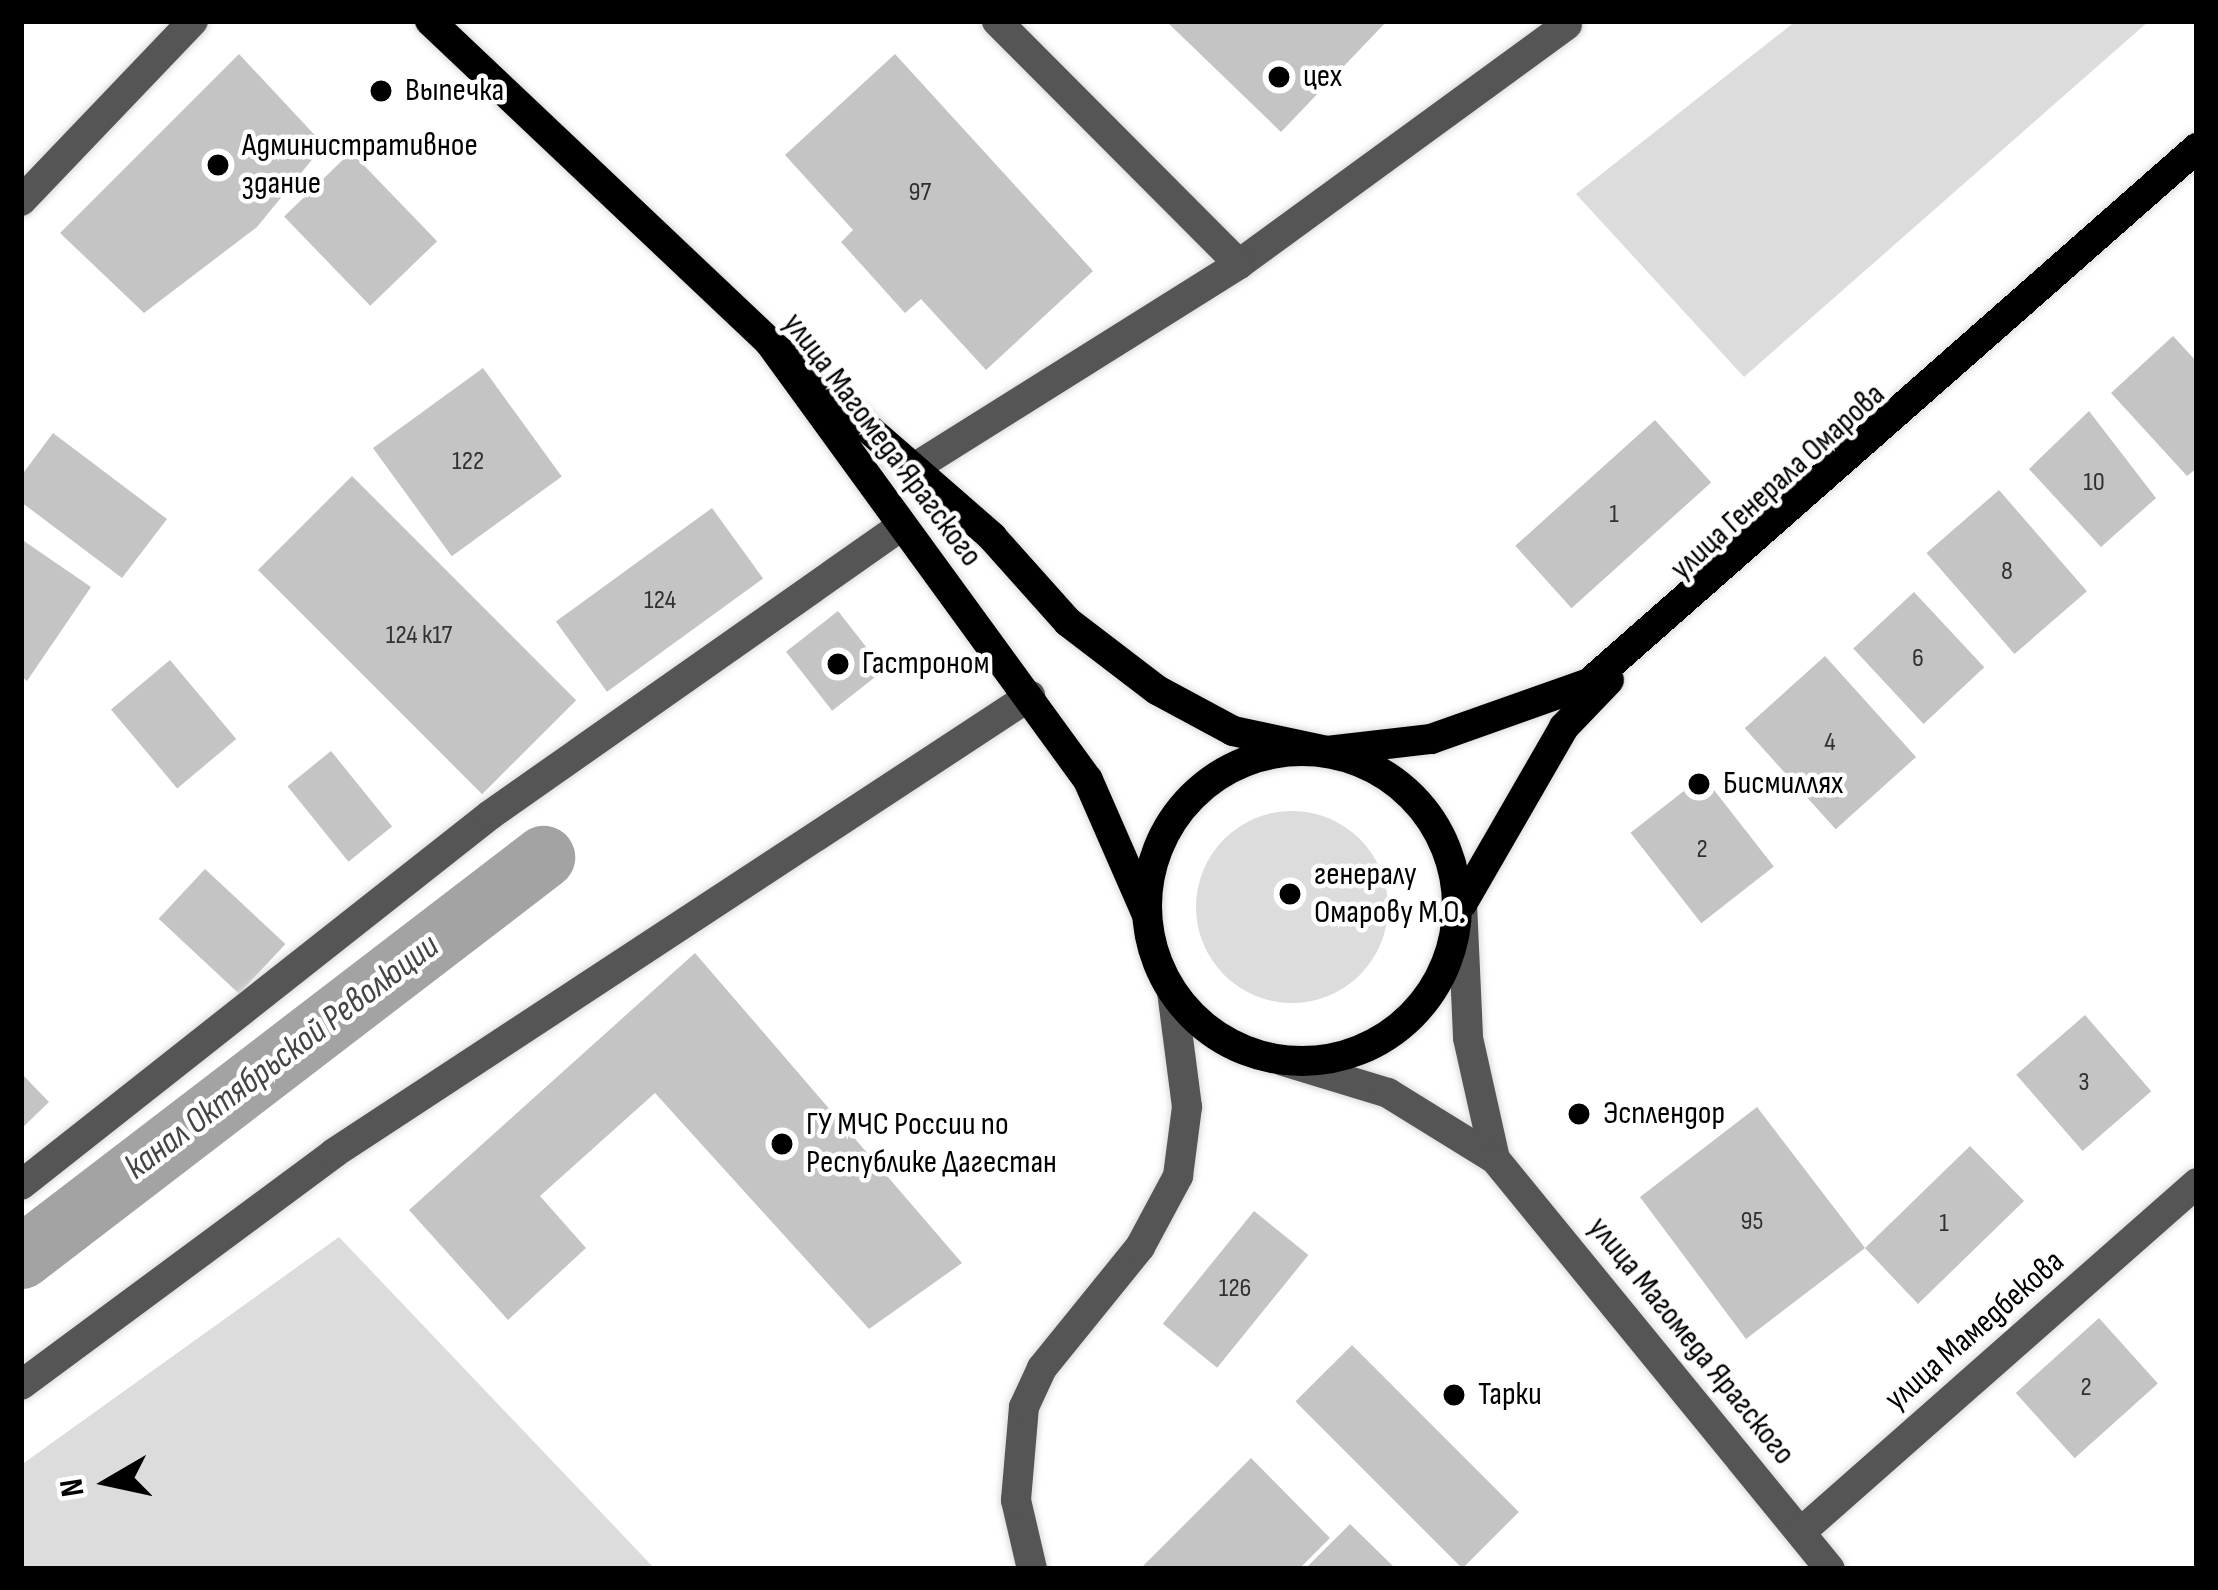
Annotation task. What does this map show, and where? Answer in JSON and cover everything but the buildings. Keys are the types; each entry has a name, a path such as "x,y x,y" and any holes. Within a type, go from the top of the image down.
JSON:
{"main road":[{"name":"улица Магомеда Ярагского","path":"430,21 770,344 1088,780 1146,913"},
{"name":"улица Генерала Омарова","path":"1327,752 1431,739 1589,683 2197,148"},
{"name":"улица Генерала Омарова","path":"1462,904 1564,727 1594,693 2197,160"},
{"path":"770,344 992,537 1068,622 1157,690 1232,731 1327,752 1385,773 1418,802 1449,855 1462,904 1436,986 1401,1027 1346,1056 1283,1060 1236,1047 1196,1023 1172,991 1146,913 1161,839 1192,795 1240,762 1327,752"}],"street":[{"path":"21,201 193,21"},
{"path":"997,21 1239,264"},
{"path":"914,468 1239,264 1567,25"},
{"path":"21,1185 490,815 900,526"},
{"path":"21,1385 334,1153 1030,696"},
{"path":"1462,904 1468,1038 1495,1159"},
{"path":"1032,1569 1016,1500 1024,1408 1042,1368 1140,1247 1178,1175 1187,1108 1172,991"},
{"path":"1283,1060 1388,1093 1495,1159"},
{"name":"улица Магомеда Ярагского","path":"1495,1159 1830,1569"},
{"name":"улица Мамедбекова","path":"1801,1532 2197,1184"}],"shaded area":[{"path":"1796,21 2149,21 1744,377 1576,194"},
{"path":"1292,811 1329,818 1360,839 1381,870 1388,907 1381,944 1360,975 1329,996 1292,1003 1255,996 1224,975 1203,944 1196,907 1203,870 1224,839 1255,818"},
{"path":"339,1237 655,1569 21,1569 21,1465"}],"waterway":[{"name":"канал Октябрьской Революции","path":"21,1257 543,857"}],"place":[{"name":"цех","path":"1279,77"},
{"name":"Выпечка","path":"381,91"},
{"name":"Административное здание","path":"218,165"},
{"name":"Гастроном","path":"838,664"},
{"name":"Бисмиллях","path":"1699,784"},
{"name":"генералу Омарову М.О.","path":"1290,894"},
{"name":"Эсплендор","path":"1579,1114"},
{"name":"ГУ МЧС России по Республике Дагестан","path":"782,1144"},
{"name":"Тарки","path":"1454,1395"}]}
